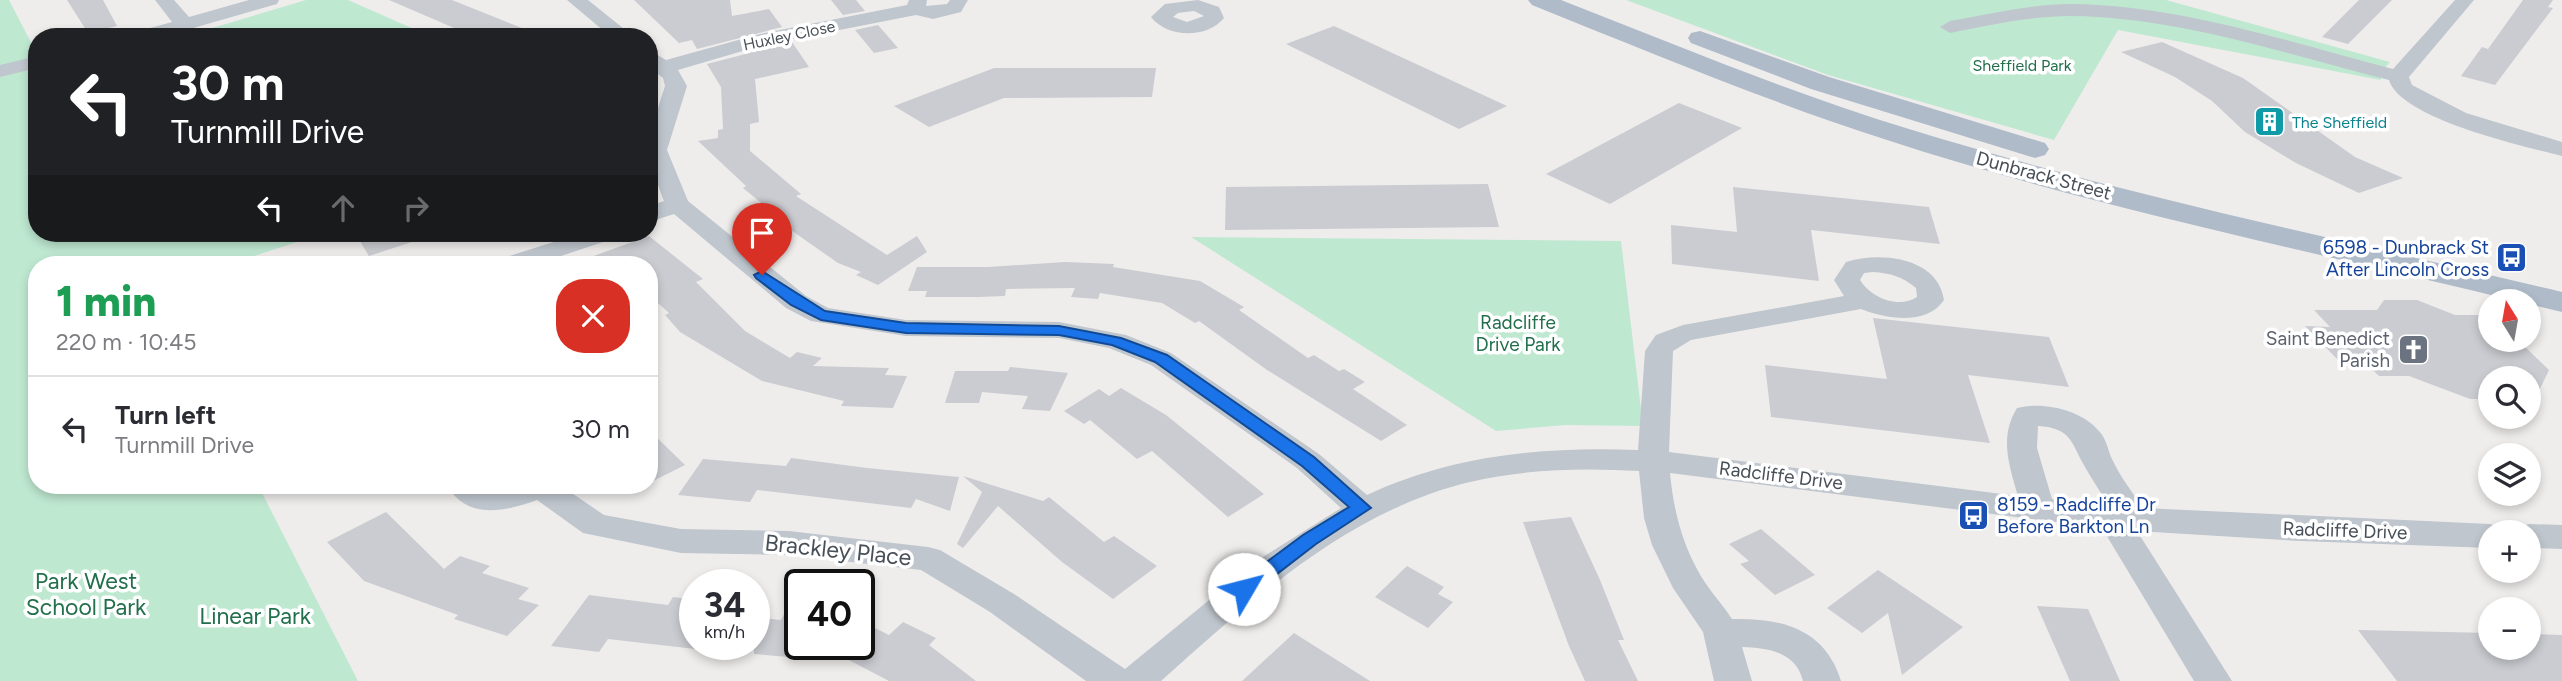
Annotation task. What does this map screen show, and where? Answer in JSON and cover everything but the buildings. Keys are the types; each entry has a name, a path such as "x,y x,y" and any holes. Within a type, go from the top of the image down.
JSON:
{"main road":[{"name":"Dunbrack Street","path":"1540,0 1783,96 1899,135 2059,181 2562,302"},
{"name":"Dunbrack Street","path":"1599,0 1820,83 2061,157 2562,278"}],"street":[{"path":"164,0 185,25"},
{"path":"174,28 270,0"},
{"path":"576,0 612,28"},
{"name":"Huxley Close","path":"658,62 917,4 941,12 954,8 959,0"},
{"path":"2398,76 2465,0"},
{"path":"1950,27 2026,14 2087,10 2178,24 2398,76"},
{"path":"658,63 673,76 676,86 658,144"},
{"path":"0,71 28,64"},
{"path":"2398,76 2402,88 2431,107 2562,149"},
{"path":"658,155 677,204 796,302 821,315 906,328 1059,330 1116,341 1161,359 1308,461 1362,508"},
{"path":"658,211 677,204"},
{"path":"536,256 579,242"},
{"path":"1733,681 1726,666 1722,633 1682,572 1660,520 1651,459 1659,351 1666,341 1683,333 1865,300"},
{"path":"2038,508 2020,441 2022,424 2028,415 2053,417 2073,425 2088,437 2122,517 2213,681"},
{"name":"Radcliffe Drive","path":"1136,681 1223,606 1288,556 1362,508 1426,484 1487,467 1549,459 1651,459 2122,517 2247,526 2478,536"},
{"name":"Brackley Place","path":"470,494 489,499 523,494"},
{"name":"Brackley Place","path":"552,494 595,525 681,541 789,543 928,559 1002,603 1114,681"},
{"path":"2541,536 2562,537"},
{"path":"1722,633 1755,632 1793,643 1811,656 1821,671 1822,681"}],"green space":[{"path":"0,0 9,0 28,37 28,242 297,242 254,256 28,256 28,494 263,494 358,681 0,681"},
{"path":"306,0 348,0 412,28 212,28"},
{"name":"Sheffield Park","path":"1626,0 2166,0 2390,62 2381,72 2381,80 2118,30 2054,140 1828,75"},
{"name":"Radcliffe Drive Park","path":"1191,237 1621,241 1643,426 1565,425 1496,431"}],"place":[{"name":"The Sheffield","path":"2269,122"},
{"name":"6598 - Dunbrack St After Lincoln Cross","path":"2512,258"},
{"name":"Saint Benedict Parish","path":"2413,349"},
{"name":"8159 - Radcliffe Dr Before Barkton Ln","path":"1974,515"}],"route":[{"path":"762,275 796,302 821,315 906,328 1059,330 1116,341 1161,359 1308,461 1362,508 1310,539 1244,589"}],"park label":[{"name":"Park West School Park","path":"86,594"},
{"name":"Linear Park","path":"255,616"}]}
